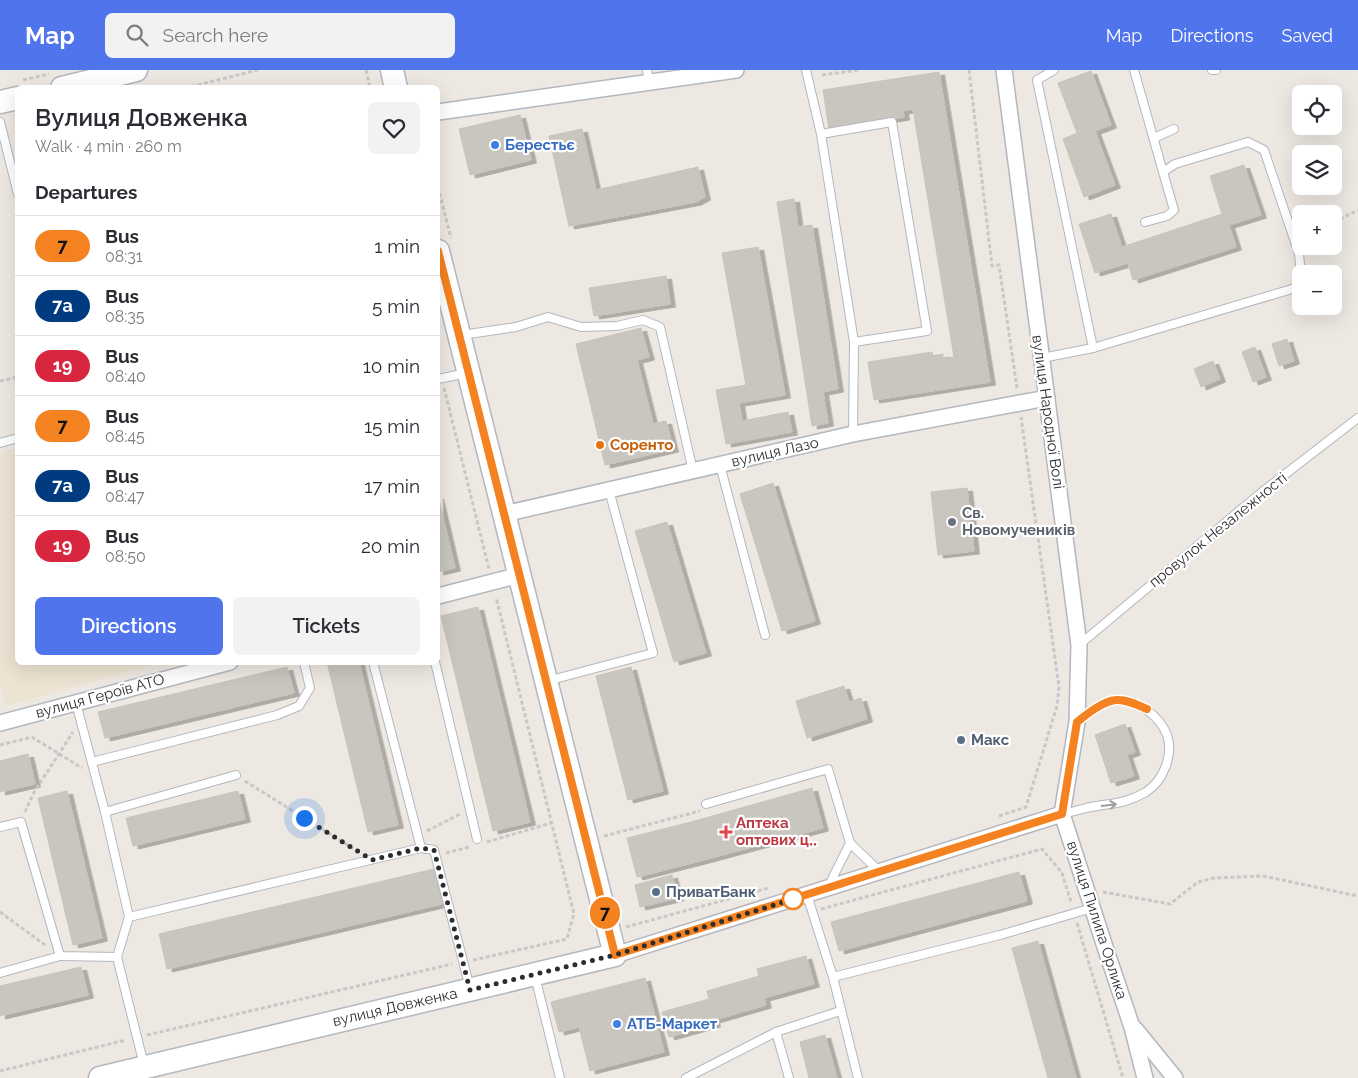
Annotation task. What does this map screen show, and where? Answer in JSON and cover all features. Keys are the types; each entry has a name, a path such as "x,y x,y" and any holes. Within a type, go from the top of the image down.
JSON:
{"street":[{"path":"59,80 104,83 136,70"},
{"path":"392,70 395,85"},
{"path":"440,112 648,76 736,70"},
{"name":"вулиця Народної Волі","path":"1004,70 1079,645 1077,722 1062,814"},
{"path":"0,102 15,92"},
{"path":"445,248 459,335 615,955"},
{"name":"вулиця Лазо","path":"504,514 853,434 1047,398"},
{"path":"440,595 520,575"},
{"name":"вулиця Героїв АТО","path":"0,723 219,665"},
{"name":"вулиця Довженка","path":"100,1078 615,955 1062,814"},
{"name":"вулиця Пилипа Орлика","path":"1062,814 1132,1026 1145,1078"},
{"path":"1132,1026 1175,1078"}],"lane":[{"path":"806,70 821,134 854,342 853,434"},
{"path":"1054,70 1037,80 1093,348"},
{"path":"1134,70 1174,210 1167,216 1145,222"},
{"path":"0,122 15,182"},
{"path":"821,134 892,122 927,331 854,342"},
{"path":"1154,138 1174,129"},
{"path":"1163,172 1175,164 1248,142 1264,150 1299,254 1300,265"},
{"path":"1042,358 1093,348 1292,289"},
{"path":"459,335 516,327 548,317 581,327 617,326 643,320 660,327 693,471"},
{"path":"440,378 468,372"},
{"name":"провулок Незалежності","path":"1079,645 1262,492 1358,418"},
{"path":"0,443 15,439"},
{"path":"720,465 765,635"},
{"path":"546,681 653,653 609,490"},
{"path":"92,762 277,715 299,706 310,688 305,665"},
{"path":"374,665 421,848"},
{"path":"435,665 479,841"},
{"path":"1062,814 1091,807 1122,803 1136,798 1148,790 1165,772 1168,754 1167,736 1158,722 1147,709 1133,703 1115,700 1095,708 1077,722"},
{"path":"76,703 105,812 129,918 117,957 144,1067"},
{"path":"706,804 828,769 850,843 880,872"},
{"path":"105,812 236,775"},
{"path":"0,827 21,822 60,956"},
{"path":"827,888 850,843"},
{"path":"129,918 421,848 434,850 470,990"},
{"path":"807,894 833,977 858,1078"},
{"path":"833,977 1000,935 1092,908"},
{"path":"0,973 60,956 117,957"},
{"path":"534,974 560,1078"},
{"path":"686,1078 776,1032 840,1011"},
{"path":"776,1032 789,1078"}],"path":[{"path":"197,85 258,70"},
{"path":"366,70 369,85"},
{"path":"822,75 859,70"},
{"path":"969,70 992,266 1000,265 1059,687 1057,706 1026,807 998,816"},
{"path":"38,85 59,80"},
{"path":"440,204 445,248"},
{"path":"1342,218 1358,210"},
{"path":"0,381 15,378"},
{"path":"0,1071 137,1037 568,939 574,914 440,378"},
{"path":"21,822 33,794 81,720"},
{"path":"0,745 32,737 96,777"},
{"path":"236,775 372,860"},
{"path":"606,845 603,836 708,809 706,804"},
{"path":"418,836 470,809"},
{"path":"479,841 551,823"},
{"path":"436,856 471,846"},
{"path":"812,912 1042,849 1062,873 1123,1078"},
{"path":"1086,888 1170,904 1198,882 1214,878 1263,876 1358,896"},
{"path":"624,919 626,927 774,887"},
{"path":"0,912 60,956"}],"shaded area":[{"path":"15,449 15,665 152,665 6,706 0,683 0,453"}],"building":[{"path":"1091,71 1111,125 1095,131 1115,185 1084,197 1063,139 1077,133 1058,83"},
{"path":"939,72 990,382 874,400 868,362 932,352 933,356 943,354 943,358 954,357 913,109 903,111 904,117 829,129 823,90"},
{"path":"520,115 531,160 470,175 459,129"},
{"path":"582,129 596,190 698,167 705,197 696,202 569,226 549,136"},
{"path":"1244,165 1261,215 1229,225 1236,247 1133,280 1128,263 1095,273 1079,224 1111,214 1122,247 1222,214 1210,176"},
{"path":"794,199 798,227 812,225 838,389 823,392 828,423 812,426 777,202"},
{"path":"758,247 785,395 739,403 742,421 788,412 792,432 726,444 716,390 746,385 722,253"},
{"path":"666,276 670,304 594,316 589,288"},
{"path":"641,328 649,357 637,360 653,424 666,421 673,449 605,465 576,344"},
{"path":"1287,339 1294,361 1279,366 1272,344"},
{"path":"1255,347 1266,377 1253,382 1242,352"},
{"path":"1213,361 1220,379 1201,387 1194,369"},
{"path":"773,483 815,621 782,631 740,494"},
{"path":"967,488 974,551 938,555 931,492"},
{"path":"440,504 455,568 440,572"},
{"path":"667,522 706,653 674,662 635,531"},
{"path":"478,607 530,822 493,831 441,616"},
{"path":"328,665 360,665 398,825 368,832"},
{"path":"287,667 294,693 105,738 98,712"},
{"path":"631,667 663,791 628,800 596,676"},
{"path":"844,686 849,702 861,698 867,719 807,738 796,701"},
{"path":"1125,724 1135,752 1127,755 1134,776 1111,783 1095,735"},
{"path":"28,754 35,784 0,792 0,761"},
{"path":"812,788 823,828 700,861 691,822"},
{"path":"67,791 102,938 73,945 38,798"},
{"path":"238,791 245,819 133,846 126,818"},
{"path":"691,822 700,861 637,877 627,838"},
{"path":"434,869 442,904 167,969 159,934"},
{"path":"1019,872 1027,901 839,951 831,922"},
{"path":"672,875 678,898 640,907 635,885"},
{"path":"1038,941 1076,1078 1048,1078 1012,948"},
{"path":"806,956 814,984 764,998 766,1005 714,1020 715,1024 669,1037 662,1012 709,999 707,991 759,976 757,969"},
{"path":"81,967 88,995 0,1016 0,986"},
{"path":"645,978 664,1052 590,1071 579,1027 559,1032 551,1002"},
{"path":"825,1035 837,1078 809,1078 800,1042"}],"bus line":[{"name":"7","path":"440,259 615,955 1062,814 1077,722 1095,708 1115,700 1133,703 1147,709"}],"place":[{"name":"Берестьє","path":"495,145"},
{"name":"Соренто","path":"600,445"},
{"name":"Св. Новомучеників","path":"952,522"},
{"name":"Макс","path":"961,740"},
{"name":"Аптека оптових ц‥","path":"726,832"},
{"name":"ПриватБанк","path":"656,892"},
{"name":"АТБ-Маркет","path":"617,1024"}],"route":[{"path":"304,818 372,860 421,848 434,850 470,990 615,955 793,899"}]}
